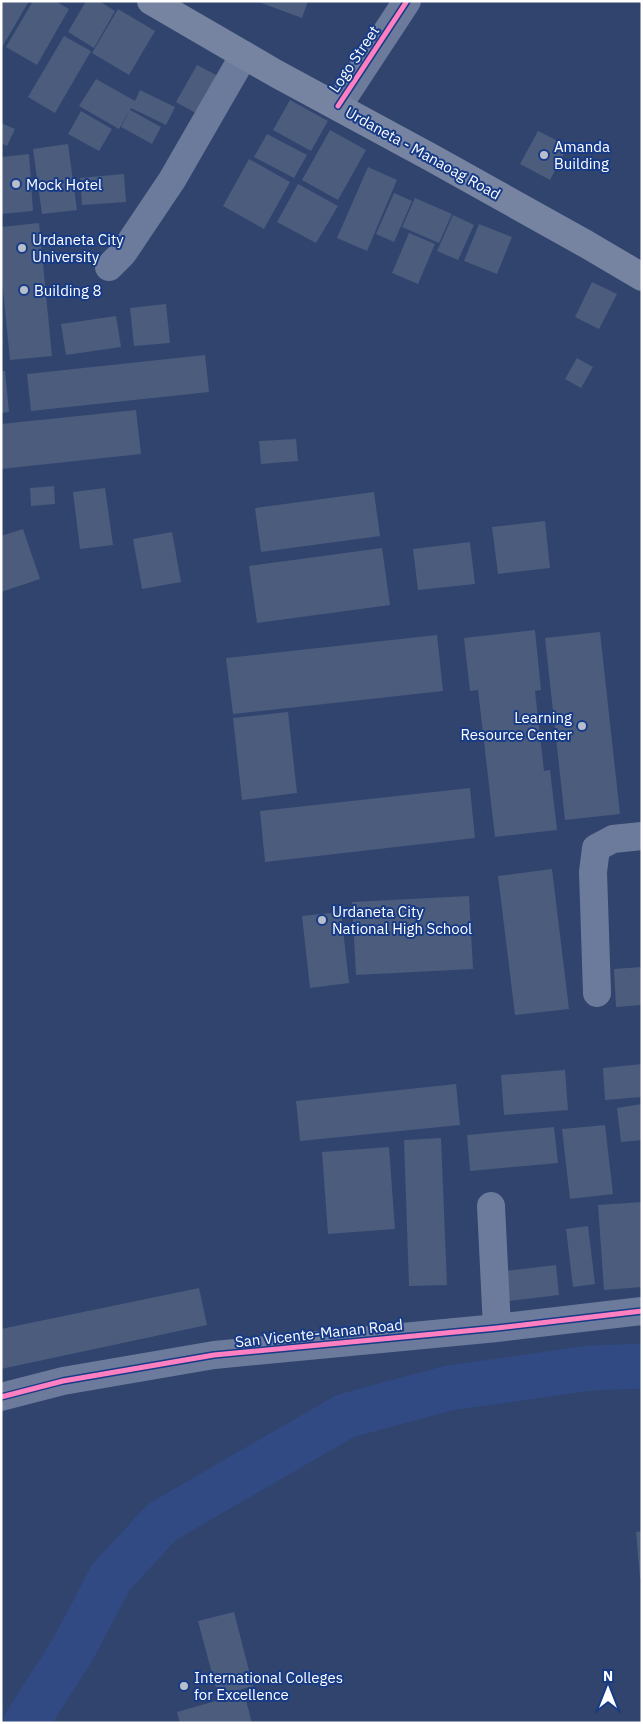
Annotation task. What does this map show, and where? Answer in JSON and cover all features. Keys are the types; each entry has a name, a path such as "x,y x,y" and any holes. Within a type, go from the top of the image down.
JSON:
{"main road":[{"name":"Urdaneta - Manaoag Road","path":"151,1 275,73 578,239 642,277"}],"street":[{"name":"Logo Street","path":"338,106 407,1"},
{"path":"109,267 123,253 172,180 244,55"},
{"path":"597,993 593,872 596,848 613,839 642,836"},
{"path":"491,1206 497,1328"},
{"name":"San Vicente-Manan Road","path":"1,1397 63,1381 214,1355 642,1312"}],"building":[{"path":"1,1 29,1 1,49"},
{"path":"33,1 55,1 69,9 37,65 6,47"},
{"path":"86,1 99,1 115,11 94,48 68,32"},
{"path":"256,1 308,1 302,18"},
{"path":"118,9 155,31 129,75 92,53"},
{"path":"64,36 91,51 55,113 28,97"},
{"path":"197,65 220,77 199,115 176,102"},
{"path":"96,79 135,101 140,90 175,107 166,125 131,108 119,129 79,106"},
{"path":"290,100 328,121 311,151 273,130"},
{"path":"130,110 161,127 152,144 121,127"},
{"path":"81,111 112,129 99,151 68,134"},
{"path":"1,123 15,129 7,146 1,143"},
{"path":"330,130 366,150 338,200 302,180"},
{"name":"Amanda Building","path":"538,131 568,146 550,180 520,164"},
{"path":"267,134 307,155 294,178 254,157"},
{"path":"68,144 77,210 42,214 33,149"},
{"name":"Mock Hotel","path":"29,154 33,211 1,214 1,157"},
{"path":"249,159 290,182 264,229 223,206"},
{"path":"368,167 397,180 367,251 337,238"},
{"path":"124,174 126,202 82,205 80,178"},
{"path":"298,184 338,206 316,243 277,222"},
{"path":"394,193 412,201 394,242 376,234"},
{"path":"415,198 452,214 439,243 402,227"},
{"path":"453,215 474,225 458,260 437,251"},
{"name":"Building 8","path":"39,223 52,356 10,360 1,270 1,227"},
{"path":"479,224 512,237 497,274 464,261"},
{"path":"409,233 435,244 418,284 392,273"},
{"path":"592,282 617,294 599,329 575,317"},
{"path":"166,304 170,343 134,346 130,308"},
{"path":"116,316 121,347 66,355 61,324"},
{"path":"205,355 209,392 31,411 27,374"},
{"path":"577,358 593,367 581,388 565,379"},
{"path":"1,371 5,371 9,412 1,413"},
{"path":"136,410 141,454 1,469 1,424"},
{"path":"296,439 298,461 261,464 259,441"},
{"path":"54,486 55,504 31,506 30,488"},
{"path":"105,488 113,545 80,549 73,492"},
{"path":"374,492 380,536 261,552 255,508"},
{"path":"545,521 550,568 498,574 492,527"},
{"path":"23,529 40,579 1,592 1,536"},
{"path":"172,532 181,582 142,589 133,539"},
{"path":"470,542 475,584 418,590 413,549"},
{"path":"382,548 390,605 257,623 249,566"},
{"path":"535,630 541,690 535,691 544,771 550,770 557,830 495,837 478,690 470,691 464,638"},
{"name":"Learning Resource Center","path":"600,632 620,814 565,820 545,638"},
{"path":"437,635 443,691 233,714 226,658"},
{"path":"288,712 297,793 242,800 233,718"},
{"path":"470,788 475,838 265,862 260,811"},
{"path":"552,869 569,1009 515,1015 498,876"},
{"path":"469,896 473,969 356,975 352,902"},
{"path":"341,912 349,983 310,988 302,916"},
{"path":"642,967 642,1005 616,1007 614,969"},
{"path":"642,1064 642,1097 605,1100 603,1068"},
{"path":"565,1070 568,1110 504,1115 501,1075"},
{"path":"456,1084 460,1125 300,1141 296,1101"},
{"path":"642,1104 642,1140 621,1142 617,1108"},
{"path":"605,1125 613,1194 570,1199 562,1129"},
{"path":"554,1127 558,1163 470,1171 467,1135"},
{"path":"441,1138 447,1285 409,1286 404,1140"},
{"path":"389,1147 395,1229 328,1234 322,1152"},
{"path":"642,1202 642,1287 604,1290 598,1205"},
{"path":"588,1226 595,1284 573,1287 566,1229"},
{"path":"556,1265 559,1295 509,1301 505,1271"},
{"path":"199,1288 207,1325 1,1369 1,1329"},
{"path":"642,1531 642,1578 640,1578 636,1532"},
{"path":"234,1612 253,1686 218,1696 198,1621"},
{"path":"244,1693 252,1723 180,1723 177,1712"}],"waterway":[{"path":"26,1723 73,1649 111,1577 162,1522 345,1416 449,1388 591,1368 642,1366"}],"cycle path":[{"path":"338,106 407,1"},
{"path":"1,1397 63,1381 214,1355 497,1328 642,1311"}],"place":[{"name":"Amanda Building","path":"544,155"},
{"name":"Mock Hotel","path":"16,184"},
{"name":"Urdaneta City University","path":"22,248"},
{"name":"Building 8","path":"24,290"},
{"name":"Learning Resource Center","path":"582,726"},
{"name":"Urdaneta City National High School","path":"322,920"},
{"name":"International Colleges for Excellence","path":"184,1686"}]}
